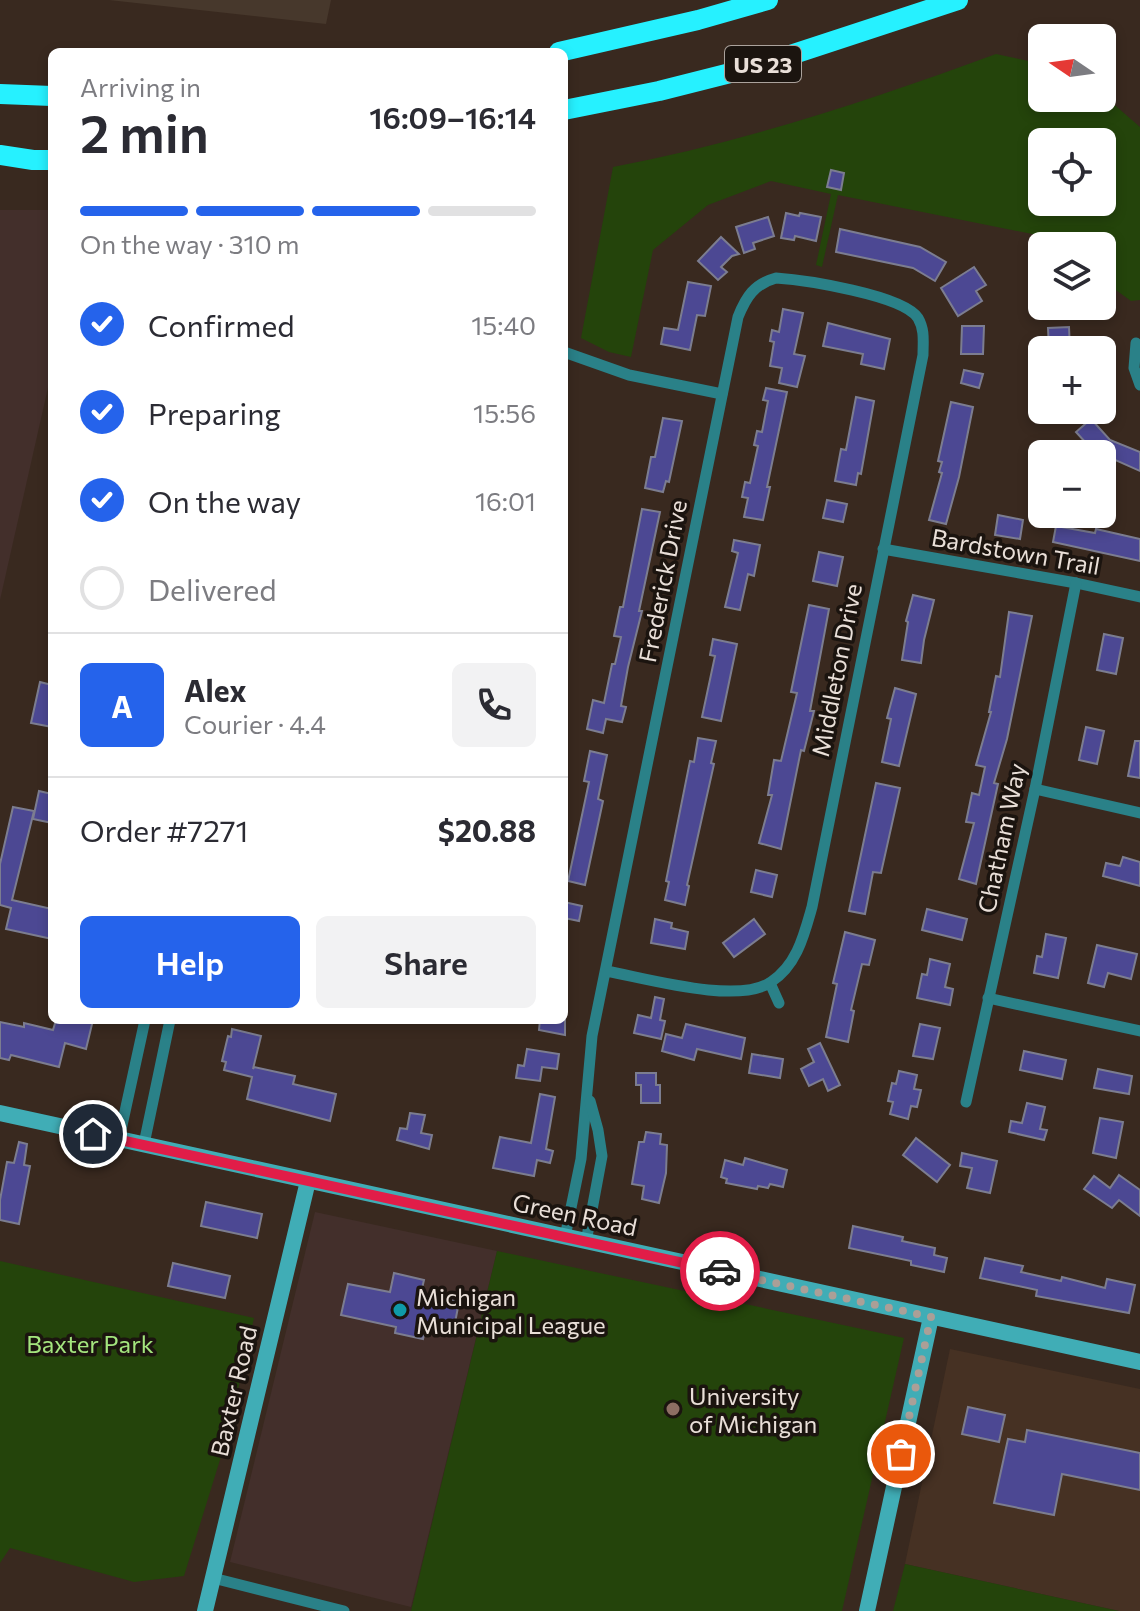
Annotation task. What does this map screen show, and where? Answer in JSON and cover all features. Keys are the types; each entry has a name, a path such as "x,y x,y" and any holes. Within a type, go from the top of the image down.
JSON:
{"highway":[{"name":"US 23","path":"568,50 698,20 768,0"},
{"name":"US 23","path":"568,109 754,67 958,0"},
{"path":"0,94 48,96"},
{"path":"0,155 42,160"},
{"path":"0,162 42,160"}],"street":[{"name":"Frederick Drive","path":"565,1237 581,1159 590,1049 722,394 744,302 762,282 776,278 894,301 918,318 924,333 923,355"},
{"path":"1136,343 1134,368 1140,385"},
{"path":"568,353 629,375 722,394"},
{"name":"Middleton Drive","path":"770,983 788,966 802,943 809,919 923,355"},
{"name":"Bardstown Trail","path":"883,549 1140,597"},
{"name":"Chatham Way","path":"966,1102 1035,789 1076,583"},
{"path":"1035,789 1140,813"},
{"path":"606,971 735,992 770,983 779,1003"},
{"path":"988,998 1140,1031"},
{"path":"119,1139 144,1024"},
{"path":"144,1144 169,1024"},
{"name":"Frederick Drive","path":"586,1242 602,1156 588,1095"},
{"name":"Green Road","path":"0,1113 1140,1362"},
{"name":"Baxter Road","path":"205,1611 308,1181"},
{"path":"867,1611 931,1317"},
{"path":"213,1578 344,1611"}],"shaded area":[{"path":"109,0 331,0 326,24"},
{"path":"0,210 48,210 48,388 0,600"},
{"path":"315,1212 497,1251 411,1607 230,1562"},
{"path":"950,1349 1140,1389 1140,1611 1119,1611 905,1564"}],"green space":[{"path":"996,54 1028,61 1028,112 1116,112 1116,106 1140,127 1140,300 1131,301 1116,290 1116,232 1028,233 838,195 822,267 816,265 831,194 771,181 708,205 653,250 631,357 609,352 581,338 613,167 711,145 854,103"},
{"name":"University of Michigan","path":"497,1251 904,1338 842,1611 411,1611"},
{"name":"Baxter Park","path":"0,1261 254,1318 228,1434 184,1576 134,1582 10,1548 0,1563"},
{"path":"905,1564 1119,1611 893,1611"}],"building":[{"path":"831,170 844,173 841,190 827,187"},
{"path":"786,213 821,217 816,241 795,236 794,240 781,238"},
{"path":"768,217 774,236 753,243 755,249 744,253 736,227"},
{"path":"840,229 920,247 946,262 935,281 913,268 836,252"},
{"path":"721,237 739,254 732,256 721,267 727,272 718,280 698,261"},
{"path":"974,267 986,285 976,291 982,301 958,316 941,288"},
{"path":"688,282 711,286 705,316 697,315 690,350 661,344 664,328 678,330"},
{"path":"783,309 803,313 794,354 805,356 797,387 779,383 782,368 770,366 774,342 770,341 772,330 779,332"},
{"path":"828,323 890,339 884,369 861,364 863,354 823,346"},
{"path":"962,326 984,326 983,354 961,354"},
{"path":"1069,327 1069,336 1048,336 1048,328"},
{"path":"964,370 983,374 979,388 961,383"},
{"path":"766,388 787,392 763,520 744,517 748,498 742,497 745,482 750,483 758,446 754,445 757,431 762,432 768,401 763,400"},
{"path":"856,397 874,401 861,474 858,473 856,485 835,481 841,449 846,450"},
{"path":"951,402 973,407 946,524 929,520 942,473 939,472 942,462 938,461"},
{"path":"663,418 682,421 669,482 666,481 663,492 645,488"},
{"path":"1085,424 1096,424 1110,440 1083,440 1076,432"},
{"path":"1116,442 1140,452 1140,471 1116,460"},
{"path":"827,500 847,504 843,522 823,518"},
{"path":"642,509 660,512 621,706 626,707 622,722 606,719 603,733 587,729 593,700 604,703 612,664 615,664 621,637 614,636 620,607 623,607"},
{"path":"998,515 1023,520 1020,539 995,535"},
{"path":"1056,528 1095,533 1096,529 1140,539 1140,561 1053,542"},
{"path":"734,540 760,545 754,576 748,574 740,610 725,607 738,553 732,551"},
{"path":"819,552 843,557 837,586 813,581"},
{"path":"913,595 934,600 921,663 902,660 906,621"},
{"path":"809,605 829,609 810,711 814,711 804,751 801,750 781,849 759,843 772,795 768,795 774,760 781,761 797,693 791,692"},
{"path":"1009,612 1032,616 1007,739 994,783 998,784 976,884 959,879 974,823 966,822 972,793 979,795 985,767 976,765 991,712 996,676 1000,677"},
{"path":"1104,634 1123,638 1116,674 1097,670"},
{"path":"713,639 737,644 721,721 702,717 715,656 710,655"},
{"path":"40,682 48,684 48,726 31,723"},
{"path":"895,688 916,694 899,766 882,762 891,719 887,718"},
{"path":"1086,727 1104,731 1097,764 1079,760"},
{"path":"698,738 716,741 685,905 665,900 669,882 666,881 690,761 694,762"},
{"path":"1135,741 1140,741 1140,778 1128,776"},
{"path":"590,751 607,755 598,799 603,801 585,885 568,881 589,782 584,781"},
{"path":"876,783 900,788 881,873 873,872 865,914 849,911"},
{"path":"39,791 48,793 48,822 33,819"},
{"path":"13,807 34,811 12,900 48,908 48,938 6,929 11,908 0,905 0,864"},
{"path":"1123,857 1140,862 1140,886 1103,876 1106,863 1120,866"},
{"path":"756,870 777,875 772,897 751,892"},
{"path":"568,903 582,906 579,921 568,919"},
{"path":"927,909 967,919 962,940 922,930"},
{"path":"655,919 672,923 671,928 688,932 685,949 651,943"},
{"path":"754,919 765,934 734,957 723,943"},
{"path":"845,932 875,940 869,965 862,964 851,1010 854,1011 848,1042 826,1037 837,984 833,983"},
{"path":"1046,934 1066,938 1058,978 1034,973 1037,956 1042,957"},
{"path":"1097,945 1137,954 1131,979 1108,973 1104,987 1088,983"},
{"path":"930,959 950,964 945,987 953,989 950,1005 917,998 922,974 927,975"},
{"path":"655,997 664,999 660,1020 665,1021 661,1039 634,1033 638,1015 651,1018"},
{"path":"0,1022 24,1027 24,1023 53,1030 55,1024 92,1024 86,1049 65,1043 59,1067 11,1055 9,1060 0,1058"},
{"path":"540,1024 565,1024 565,1035 539,1030"},
{"path":"686,1024 745,1038 741,1059 697,1049 694,1060 662,1051 666,1034 682,1038"},
{"path":"920,1024 940,1028 933,1059 913,1056"},
{"path":"232,1029 261,1036 253,1069 295,1076 293,1084 336,1094 330,1121 247,1099 252,1077 224,1070 226,1062 222,1061"},
{"path":"820,1043 840,1085 828,1091 823,1079 809,1086 801,1069 814,1062 808,1049"},
{"path":"527,1049 559,1054 557,1069 542,1067 540,1081 516,1078 518,1065 524,1066"},
{"path":"1024,1051 1066,1060 1062,1079 1020,1070"},
{"path":"752,1054 783,1059 780,1078 749,1073"},
{"path":"1098,1069 1132,1076 1129,1094 1094,1088"},
{"path":"899,1071 917,1075 914,1089 921,1090 917,1107 911,1106 908,1119 890,1114 893,1102 888,1101 892,1083 896,1084"},
{"path":"636,1073 656,1073 660,1103 641,1103 641,1085 636,1085"},
{"path":"540,1094 555,1097 546,1149 553,1151 550,1163 537,1160 534,1176 493,1168 500,1137 531,1143"},
{"path":"1027,1103 1045,1107 1040,1129 1047,1130 1044,1140 1009,1132 1011,1121 1022,1123"},
{"path":"410,1113 425,1115 421,1133 432,1135 429,1149 397,1140 400,1128 407,1129"},
{"path":"1100,1118 1123,1122 1116,1158 1093,1153"},
{"path":"646,1132 661,1134 660,1144 667,1145 666,1173 659,1203 642,1199 644,1186 632,1184 639,1142 644,1142"},
{"path":"916,1138 950,1165 937,1182 903,1155"},
{"path":"19,1142 27,1144 24,1165 30,1166 19,1224 0,1220 0,1200 7,1162 14,1163"},
{"path":"962,1153 997,1161 990,1193 967,1188 972,1168 960,1166"},
{"path":"745,1158 787,1170 783,1187 770,1184 768,1188 758,1186 757,1189 726,1183 727,1179 721,1177 725,1160 743,1165"},
{"path":"1119,1175 1140,1190 1140,1216 1119,1200 1112,1208 1084,1189 1094,1176 1110,1188"},
{"path":"206,1202 262,1214 257,1238 201,1226"},
{"path":"853,1226 935,1248 934,1255 947,1258 944,1272 911,1265 911,1261 849,1248"},
{"path":"985,1258 1023,1266 1021,1272 1061,1281 1062,1277 1105,1288 1107,1279 1135,1285 1129,1313 1036,1296 1037,1290 980,1278"},
{"path":"173,1263 230,1276 225,1298 168,1286"},
{"name":"Michigan Municipal League","path":"394,1273 424,1280 421,1293 459,1302 453,1333 426,1327 423,1339 395,1333 396,1327 341,1315 348,1284 390,1292"},
{"path":"968,1407 1005,1415 999,1442 962,1434"},
{"path":"1027,1430 1140,1453 1140,1490 1062,1474 1054,1515 994,1503 1008,1439 1025,1442"}],"way so far":[{"path":"720,1271 931,1317 901,1454"}],"place":[{"name":"Michigan Municipal League","path":"400,1310"},
{"name":"University of Michigan","path":"673,1409"}],"route":[{"path":"93,1134 720,1271"}]}
